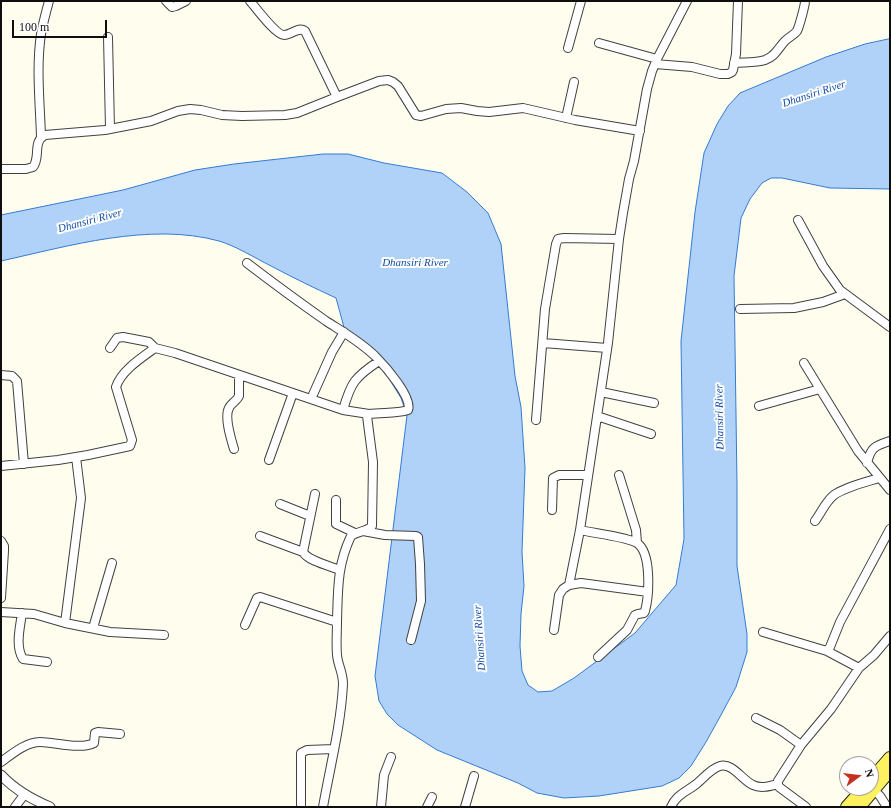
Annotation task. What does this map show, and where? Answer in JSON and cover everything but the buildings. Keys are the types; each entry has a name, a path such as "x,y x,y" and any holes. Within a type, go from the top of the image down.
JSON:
{"main road":[{"path":"879,773 890,758"},
{"path":"879,780 889,774"},
{"path":"847,807 859,796"},
{"path":"859,807 865,796"}],"street":[{"path":"41,137 38,69 41,34 49,1"},
{"path":"166,1 172,6 176,6 186,1"},
{"path":"250,1 279,33 287,35 302,29 305,31 337,97"},
{"path":"568,48 581,1"},
{"path":"569,585 580,530 608,348 619,239 647,89 656,61 687,1"},
{"path":"599,43 656,61 692,67 720,74 732,72 734,63 738,1"},
{"path":"734,63 761,61 775,54 783,42 797,30 805,1"},
{"path":"108,37 110,129"},
{"path":"1,169 26,169 33,167 36,162 37,143 41,137 49,134 110,129 151,121 178,111 190,109 222,115 285,116 297,113 379,81 388,80 398,86 416,115 421,116 446,109 461,108 489,112 523,108 566,118 640,131"},
{"path":"566,118 574,82"},
{"path":"798,220 823,266 840,290 890,327"},
{"path":"536,420 545,309 558,239 619,239"},
{"path":"110,348 117,338 123,337 149,342 155,348 175,353 343,410 368,414 402,412 409,409 403,391 379,361 354,339 246,263"},
{"path":"740,309 794,308 823,302 845,294"},
{"path":"311,399 332,352 344,332"},
{"path":"542,343 608,348"},
{"path":"1,466 76,457 127,447 132,443 132,440 116,387 129,368 155,348"},
{"path":"343,410 348,390 355,380 362,372 379,361"},
{"path":"804,363 858,452 890,490"},
{"path":"1,375 12,376 17,381 24,464"},
{"path":"234,449 227,415 229,407 239,396 239,375"},
{"path":"759,406 820,389"},
{"path":"601,392 654,403"},
{"path":"269,460 293,393"},
{"path":"323,807 341,709 343,684 342,671 337,655 340,570 351,536 368,530 372,526 373,462 367,420 368,414"},
{"path":"597,416 651,434"},
{"path":"867,463 873,449 877,445 890,441"},
{"path":"65,623 81,498 76,457"},
{"path":"552,510 553,478 559,475 588,475"},
{"path":"598,657 623,634 635,616 644,613 646,609 648,592 648,576 644,554 637,543 636,530 619,475"},
{"path":"815,521 834,495 879,478"},
{"path":"303,552 315,494"},
{"path":"336,500 336,524 359,532 418,537 421,601 411,640"},
{"path":"280,504 310,516"},
{"path":"827,651 840,622 890,529"},
{"path":"580,530 617,537 637,543"},
{"path":"260,536 303,552 304,555 311,559 340,570"},
{"path":"1,541 4,546 1,598"},
{"path":"93,628 112,563"},
{"path":"554,630 559,595 563,589 569,585 581,583 648,592"},
{"path":"245,625 257,598 260,597 337,622"},
{"path":"1,612 34,614 65,623 110,632 164,635"},
{"path":"22,613 19,647 20,654 23,659 47,662"},
{"path":"763,632 827,651 859,668"},
{"path":"778,784 780,778 801,745 831,709 859,668 874,655 890,636"},
{"path":"756,718 780,730 801,745"},
{"path":"1,762 16,751 34,743 40,742 68,746 90,744 94,742 95,733 120,734"},
{"path":"301,807 301,753 307,750 334,749"},
{"path":"381,807 384,775 391,757"},
{"path":"671,807 679,795 696,785 709,772 721,766 726,766 732,769 753,785 761,787 778,784"},
{"path":"1,775 17,791 50,807"},
{"path":"466,807 474,776"},
{"path":"778,784 782,790 806,807"},
{"path":"15,807 24,795"},
{"path":"879,795 887,807"},
{"path":"427,807 432,797"}],"water":[{"name":"Dhansiri River","path":"890,39 890,189 830,188 782,178 771,178 762,183 750,199 741,218 734,276 737,566 747,634 747,652 736,687 691,766 679,778 662,786 599,796 564,798 537,793 518,783 437,750 398,725 387,714 379,701 375,676 407,415 401,398 385,372 355,338 345,331 336,298 232,246 219,241 193,236 165,234 110,238 1,261 1,215 123,190 195,170 234,164 323,154 348,154 384,163 442,173 467,192 488,213 501,244 515,376 521,407 525,468 522,552 524,586 520,646 522,671 528,685 538,692 552,691 574,678 635,633 676,585 684,539 681,341 695,212 704,153 717,124 728,106 740,93 826,57 865,44"}]}
